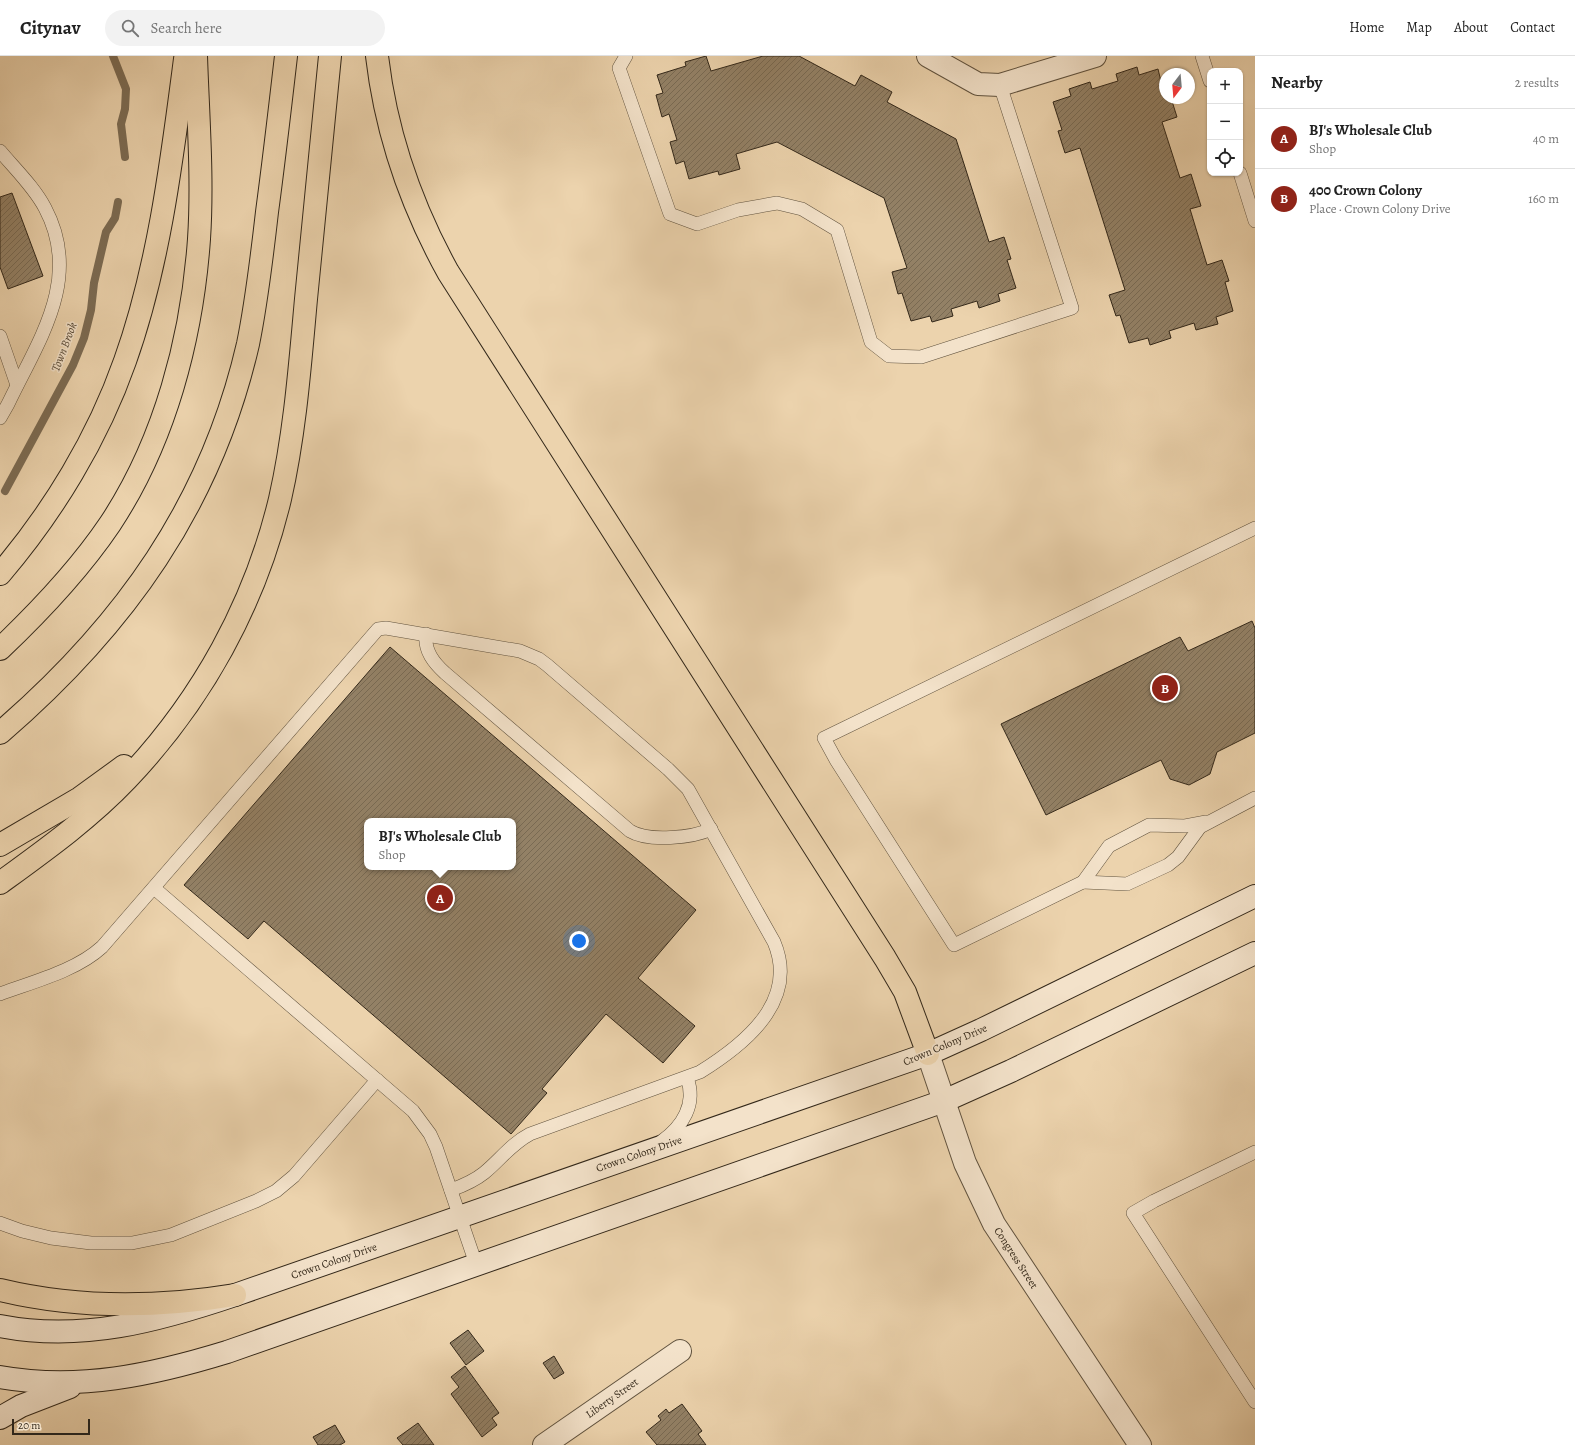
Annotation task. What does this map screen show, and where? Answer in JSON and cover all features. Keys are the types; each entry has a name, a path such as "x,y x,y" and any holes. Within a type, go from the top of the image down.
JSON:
{"highway":[{"path":"0,574 49,508 85,447 117,382 133,338 152,266 169,173 186,56"},
{"path":"0,649 68,579 96,543 122,505 160,423 180,359 194,287 200,212 196,56"},
{"path":"0,733 78,658 109,623 153,564 179,524 198,488 227,418 248,344 258,284 286,56"},
{"path":"0,883 74,827 109,796 137,767 173,725 212,668 236,626 259,572 280,497 294,420 330,56"},
{"path":"378,56 387,115 399,159 425,228 448,272 885,958 905,992 928,1054"},
{"path":"0,845 55,814 107,779 173,725"},
{"path":"0,1290 60,1302 103,1305 176,1303 235,1295"}],"street":[{"path":"928,56 978,84 1000,85 1095,56"},
{"name":"Crown Colony Drive","path":"0,1326 34,1331 84,1331 107,1328 157,1320 235,1295 648,1150 928,1054 981,1030 1255,896"},
{"path":"0,1378 41,1382 85,1382 133,1377 181,1366 874,1127 944,1101 1011,1071 1255,953"},
{"name":"Congress Street","path":"928,1054 965,1163 994,1224 1140,1445"},
{"name":"Liberty Street","path":"544,1445 680,1351"},
{"path":"0,1418 21,1406 85,1382"}],"lane":[{"path":"626,56 618,68 670,214 697,224 738,210 777,203 802,209 837,230 872,342 889,356 921,357 1072,308 1000,85"},
{"path":"1202,56 1207,72"},
{"path":"0,151 45,208 56,237 60,253 61,272 52,310 18,385 0,418"},
{"path":"1241,176 1255,221"},
{"path":"0,336 18,385"},
{"path":"1206,822 1195,833 1173,862 1140,879 1120,885 1083,882 954,945 836,760 824,738 1255,528"},
{"path":"0,994 69,967 90,957 107,942 378,629 386,628 426,634 520,651 539,659 679,780 696,802 774,942 780,959 781,977 776,999 761,1020 723,1058 687,1078 530,1134 511,1146 483,1174 473,1181 451,1190"},
{"path":"426,634 428,651 439,668 630,832 636,835 653,837 690,836 711,829"},
{"path":"1083,882 1109,846 1149,825 1185,826 1206,822 1255,798"},
{"path":"154,888 413,1111 422,1121 436,1147 476,1264"},
{"path":"648,1150 673,1132 687,1112 691,1094 687,1078"},
{"path":"0,1223 22,1231 51,1238 91,1243 132,1243 171,1235 256,1201 276,1191 294,1176 377,1080"},
{"path":"1255,1152 1154,1201 1133,1213 1255,1402"}],"building":[{"path":"706,56 711,71 763,56 799,56 855,86 861,75 892,92 887,102 956,139 989,242 1004,237 1011,259 1007,260 1016,288 998,294 1000,301 979,308 977,301 951,309 953,316 932,322 930,316 911,321 902,293 898,294 892,272 907,268 884,198 777,142 736,154 740,169 719,175 718,171 689,179 684,161 676,164 670,142 677,140 669,114 662,117 656,95 663,93 657,75 686,66 685,62"},
{"path":"1137,67 1139,75 1158,69 1159,104 1173,104 1177,117 1162,122 1180,178 1191,174 1201,206 1190,209 1207,265 1222,260 1229,281 1225,282 1233,311 1216,317 1218,324 1196,330 1194,323 1169,331 1171,338 1150,345 1148,338 1129,343 1120,315 1116,316 1109,295 1125,290 1080,148 1065,153 1058,131 1062,130 1053,102 1071,96 1069,89 1090,82 1092,89 1118,81 1116,74"},
{"path":"12,193 43,276 8,289 0,267 0,197"},
{"path":"1252,621 1255,628 1255,733 1217,752 1210,774 1189,785 1170,779 1161,760 1046,815 1001,724 1180,637 1188,651"},
{"path":"390,647 696,910 638,978 695,1026 663,1063 606,1014 542,1089 547,1093 511,1134 264,921 248,939 184,885"},
{"path":"468,1330 484,1351 466,1365 450,1343"},
{"path":"554,1356 564,1373 554,1379 543,1363"},
{"path":"465,1366 499,1413 492,1418 497,1425 482,1437 451,1394 459,1387 451,1377"},
{"path":"682,1404 702,1431 698,1434 706,1445 657,1445 646,1432 661,1420 658,1416 666,1409 669,1413"},
{"path":"418,1423 434,1445 403,1445 397,1438"},
{"path":"335,1425 345,1442 340,1445 318,1445 313,1437"}],"waterway":[{"name":"Town Brook","path":"113,56 126,89 125,109 121,124 125,157"},
{"name":"Town Brook","path":"5,491 73,365 84,338 91,310 94,283 106,232 115,218 118,202"}],"place":[{"name":"400 Crown Colony","path":"1165,688"},
{"name":"BJ's Wholesale Club","path":"440,898"}]}
